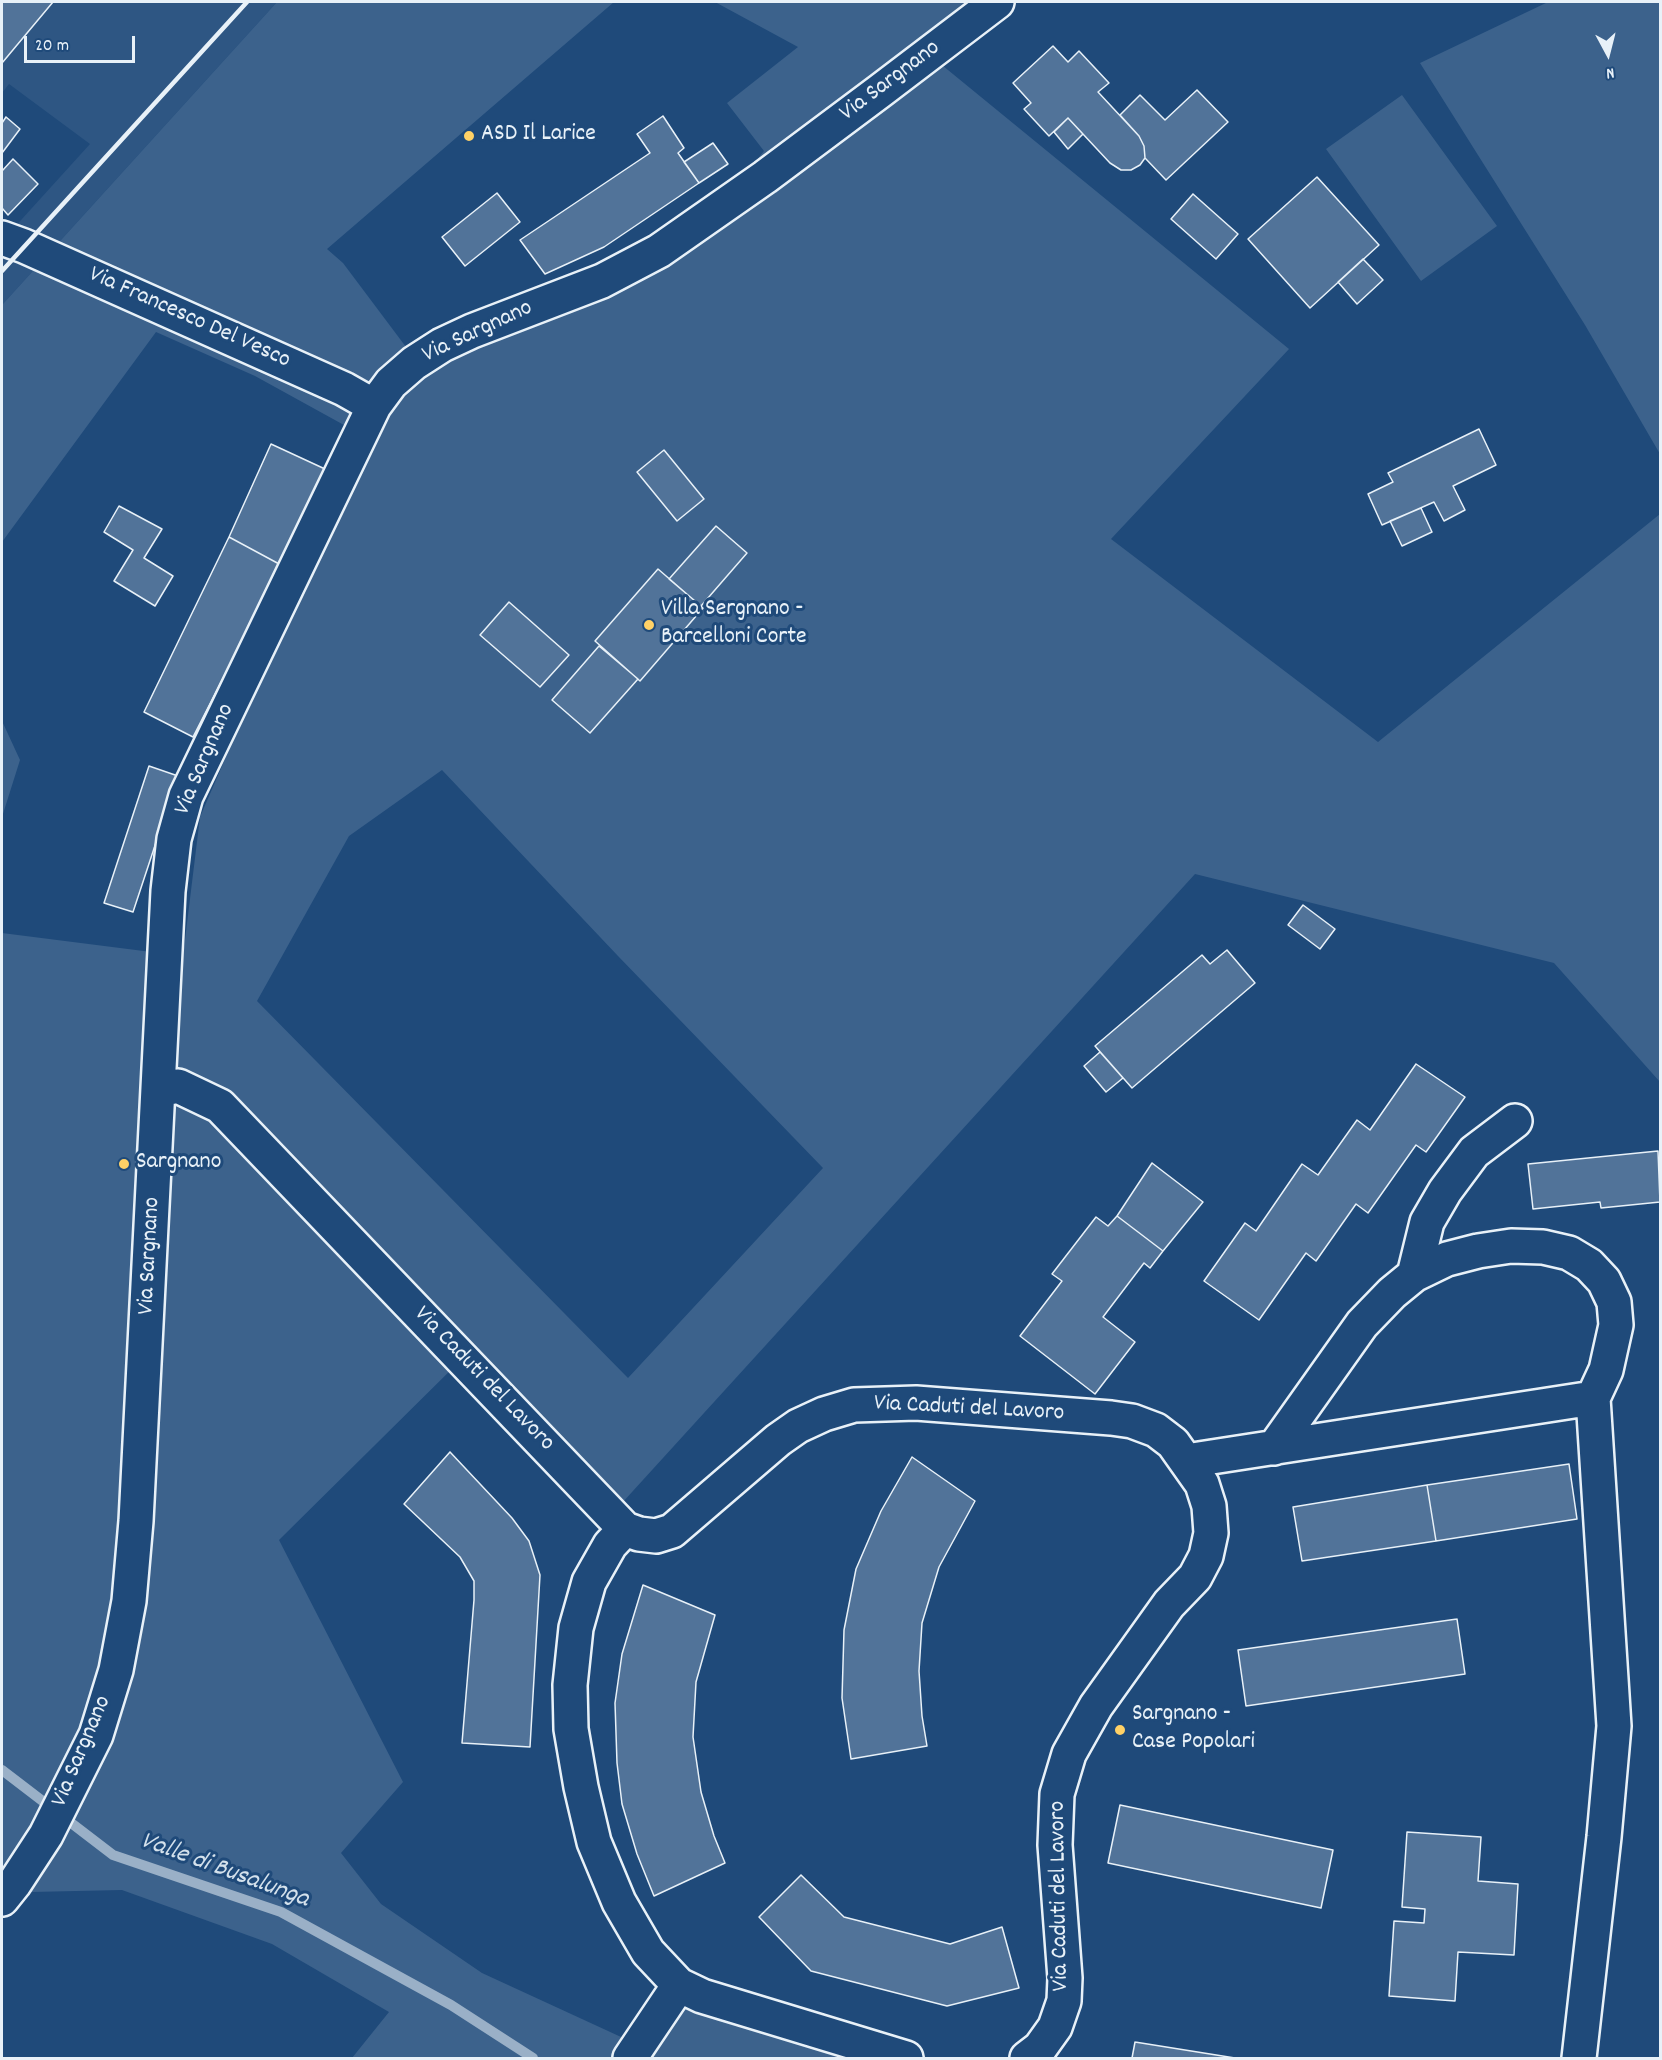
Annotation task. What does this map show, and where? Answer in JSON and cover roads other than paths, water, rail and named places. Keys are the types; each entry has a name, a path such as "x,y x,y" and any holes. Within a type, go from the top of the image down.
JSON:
{"street":[{"name":"Via Sargnano","path":"2,1899 46,1835 96,1735 116,1670 129,1601 136,1521 168,891 174,839 186,795 374,406 391,383 414,363 442,345 472,331 602,281 659,251 765,177 997,2"},
{"name":"Via Francesco Del Vesco","path":"2,238 344,389 374,406"},
{"name":"Via Caduti del Lavoro","path":"159,1090 178,1086 220,1106 625,1528 639,1534 656,1536 672,1532 778,1440 798,1426 824,1414 854,1405 916,1402 1111,1418 1132,1421 1156,1430 1173,1443 1202,1484 1209,1506 1211,1533 1206,1556 1195,1578 1169,1604 1096,1706 1069,1754 1057,1794 1055,1845 1065,1978 1064,2001 1055,2027 1040,2048 1027,2058"},
{"path":"1414,1275 1427,1222 1445,1191 1474,1152 1515,1121"},
{"path":"1274,1448 1362,1324 1392,1293 1414,1275 1447,1259 1478,1251 1511,1246 1543,1246 1569,1253 1589,1265 1604,1281 1614,1302 1616,1325 1606,1370 1593,1398 1614,1726 1579,2058"},
{"path":"1186,1461 1593,1398"},
{"path":"625,1528 610,1545 589,1582 576,1628 570,1685 571,1730 581,1787 594,1842 619,1902 648,1952 679,1985 702,1996 906,2058"},
{"path":"630,2058 679,1985"}],"waterway":[{"name":"Valle di Busalunga","path":"2,1770 113,1855 281,1912 451,2005 533,2058"}],"railway":[{"path":"2,271 247,2"}],"place":[{"name":"ASD Il Larice","path":"469,136"},
{"name":"Villa Sergnano - Barcelloni Corte","path":"649,625"},
{"name":"Sargnano","path":"124,1164"},
{"name":"Sargnano - Case Popolari","path":"1120,1730"}]}
